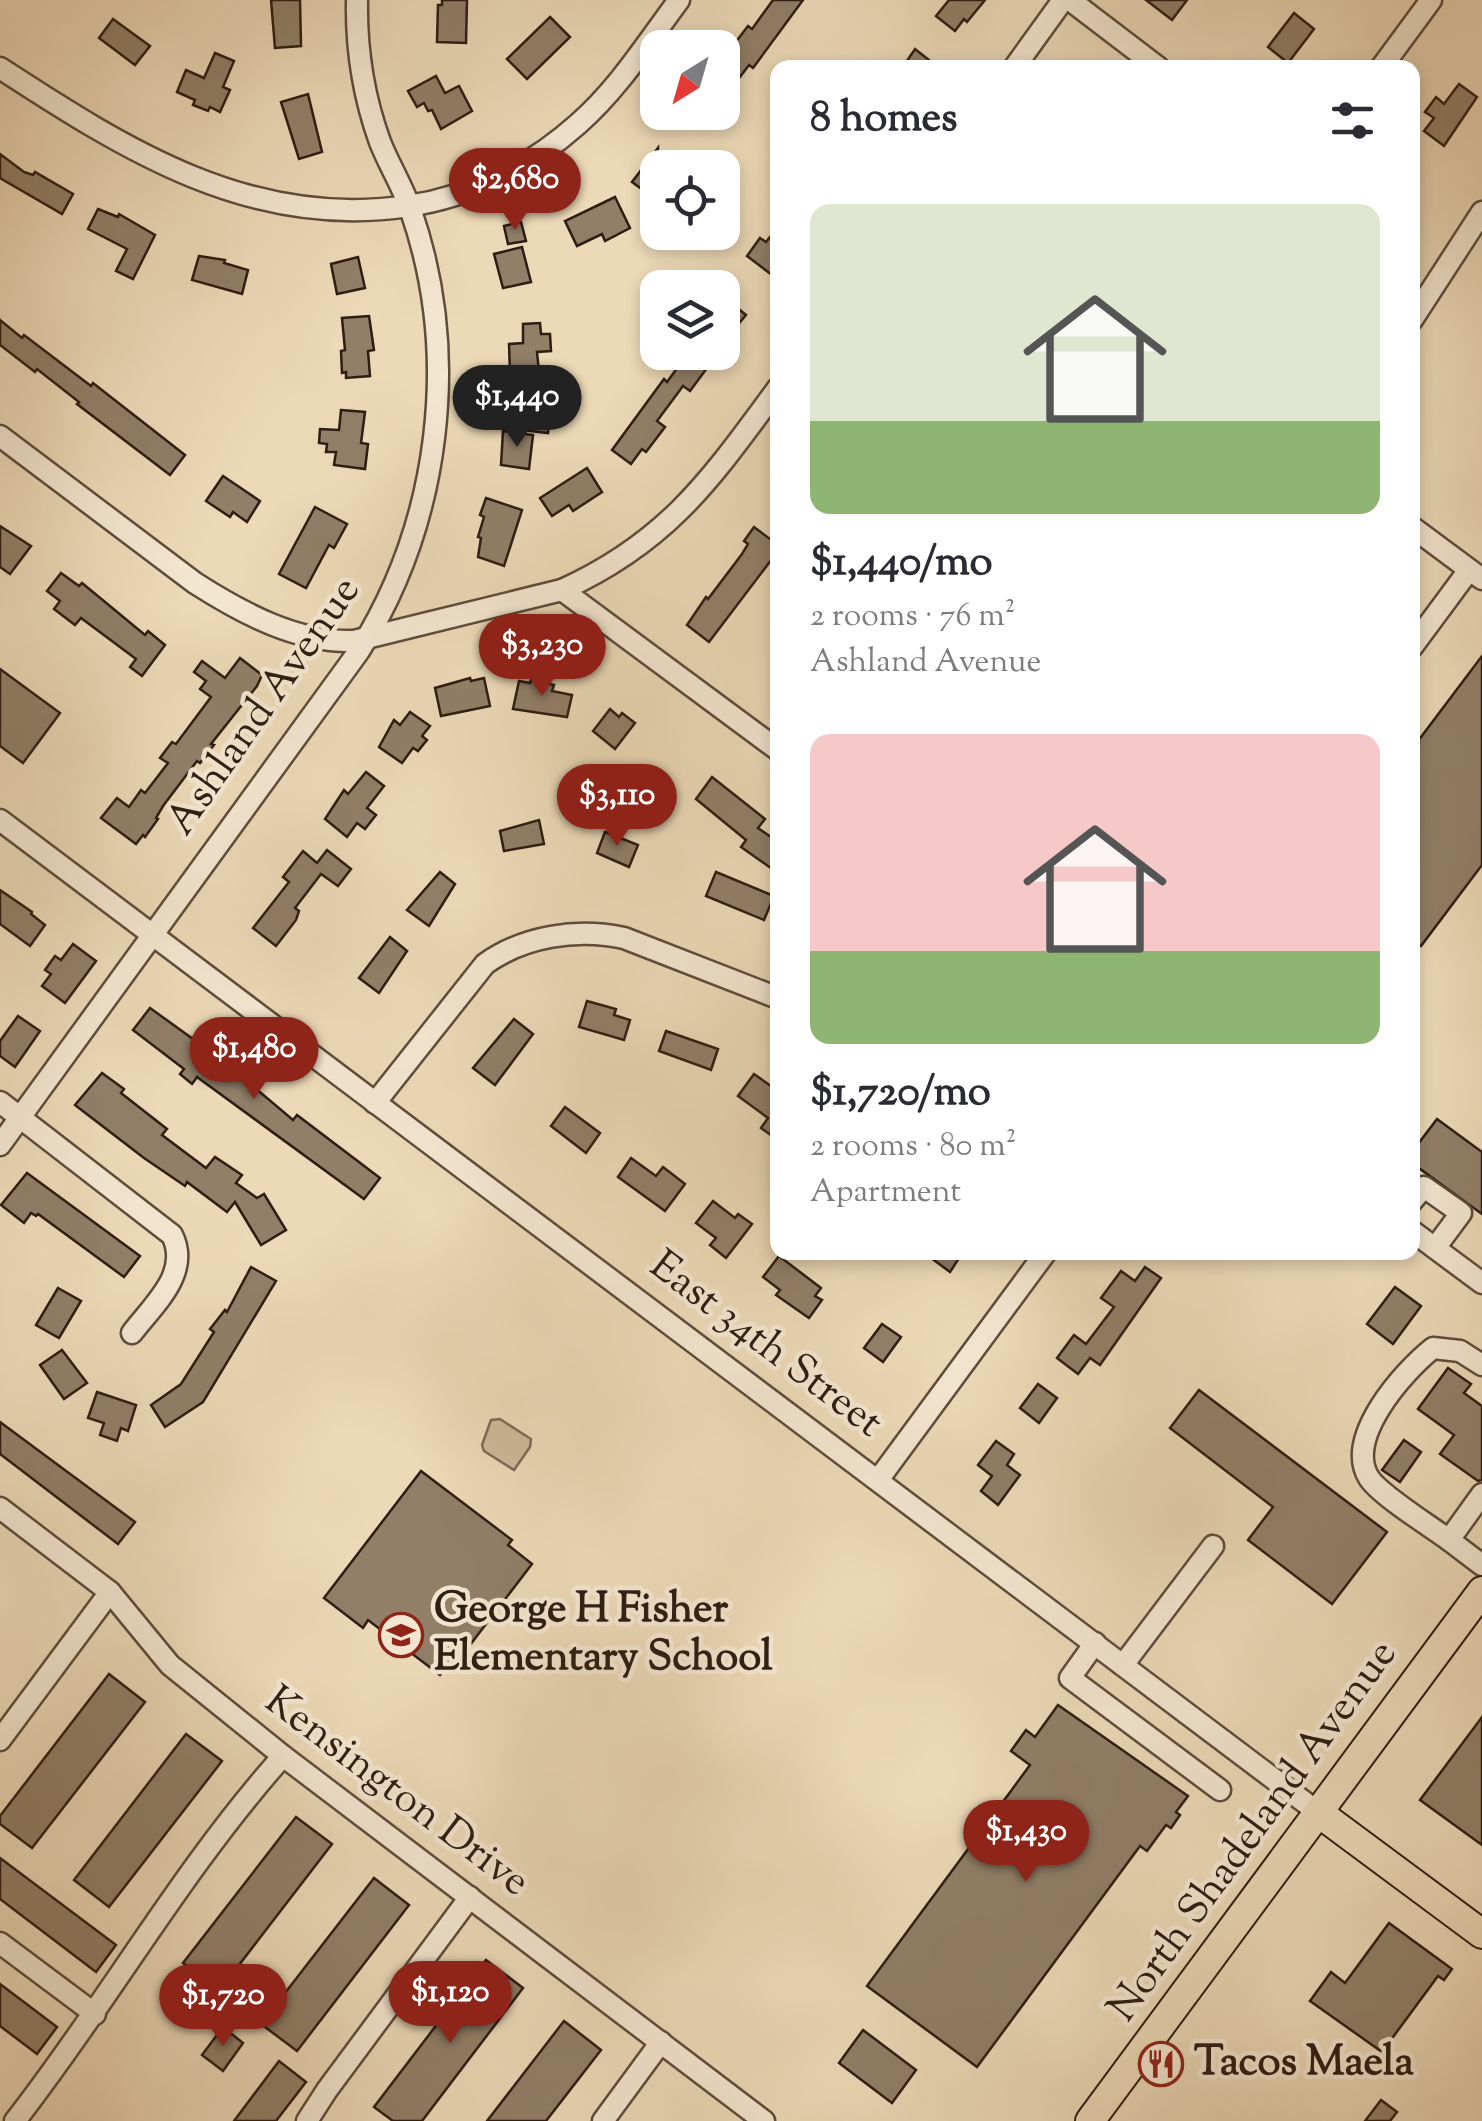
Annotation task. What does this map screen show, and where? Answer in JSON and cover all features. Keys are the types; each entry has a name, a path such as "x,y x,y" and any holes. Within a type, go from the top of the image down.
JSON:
{"main road":[{"name":"North Shadeland Avenue","path":"1090,2121 1482,1591"},
{"name":"East 34th Street","path":"1319,1813 1482,1934"}],"street":[{"name":"Ashland Avenue","path":"0,1145 366,639 412,538 435,432 436,329 422,251 409,206 380,143 365,95 358,53 357,0"},
{"path":"0,68 132,148 236,194 269,204 319,211 379,211 478,187 516,168 565,135 614,86 678,0"},
{"path":"1020,60 1067,0 1149,60"},
{"path":"1386,60 1431,0"},
{"path":"1420,307 1482,212"},
{"path":"0,436 224,602 270,624 334,642 366,639 562,590 616,564 662,528 710,479 770,399"},
{"path":"1420,533 1476,575 1420,638"},
{"path":"562,590 770,744"},
{"name":"East 34th Street","path":"0,820 1319,1813"},
{"path":"375,1103 484,964 500,953 536,941 599,933 624,938 770,995"},
{"path":"0,1102 176,1240 179,1265 173,1278 132,1333"},
{"path":"1420,1192 1424,1187 1460,1214 1435,1248"},
{"path":"1420,1237 1482,1283"},
{"path":"878,1480 1040,1260"},
{"path":"1482,1365 1460,1351 1433,1348 1415,1362 1374,1416 1364,1442 1363,1466 1371,1482 1482,1565"},
{"path":"1449,1540 1482,1494"},
{"name":"Kensington Drive","path":"0,1508 110,1592 170,1666 764,2121"},
{"path":"1123,1665 1213,1546"},
{"path":"0,1740 110,1592"},
{"path":"1094,1643 1070,1678 1220,1790"},
{"path":"16,2121 95,2014 132,1954 283,1756"},
{"path":"307,2121 470,1897"},
{"path":"0,1943 95,2014"},
{"path":"603,2121 661,2042"}],"shaded area":[{"path":"500,1419 531,1439 514,1470 484,1451 482,1445 491,1420"}],"building":[{"path":"271,0 300,0 301,46 275,48"},
{"path":"442,0 467,0 466,43 437,42 438,5 442,5"},
{"path":"773,0 803,0 753,68 749,65 740,77 740,36 748,26 752,29"},
{"path":"949,0 985,0 955,31 936,16"},
{"path":"1146,0 1187,0 1172,20"},
{"path":"1294,13 1314,29 1290,60 1284,60 1268,47"},
{"path":"550,17 570,37 527,79 507,59"},
{"path":"113,19 150,46 135,65 99,38"},
{"path":"915,49 929,60 907,60"},
{"path":"215,53 234,61 223,87 230,90 220,112 193,105 195,100 177,92 186,70 204,78"},
{"path":"436,76 445,93 459,86 472,111 441,129 432,110 428,111 424,103 417,107 408,91"},
{"path":"1459,84 1477,97 1444,146 1424,131 1434,118 1425,112 1436,97 1444,104"},
{"path":"308,94 322,152 299,159 281,102"},
{"path":"0,154 24,172 35,172 73,194 62,214 0,178"},
{"path":"640,172 640,188 632,182"},
{"path":"615,197 630,228 605,241 602,234 577,246 565,221"},
{"path":"98,209 118,217 119,214 155,235 133,279 116,271 127,249 88,229"},
{"path":"521,222 526,241 508,244 504,226"},
{"path":"770,237 770,273 747,256 760,238 766,242"},
{"path":"522,247 531,282 503,288 494,254"},
{"path":"199,256 225,260 224,263 248,270 242,294 192,280"},
{"path":"358,257 365,288 337,294 331,264"},
{"path":"369,316 374,350 368,351 370,376 346,378 346,372 342,373 342,318"},
{"path":"0,320 91,386 93,383 185,455 170,475 37,369 35,372 0,345"},
{"path":"540,323 541,334 550,334 551,351 537,352 539,372 510,374 509,344 523,343 523,324"},
{"path":"676,370 706,370 690,391 683,386 657,421 665,427 631,464 612,450 664,379 667,382"},
{"path":"524,406 550,410 548,433 521,430"},
{"path":"341,410 365,412 361,443 368,444 365,469 334,465 336,452 326,452 327,444 319,443 320,429 339,430"},
{"path":"503,431 533,435 529,469 501,465"},
{"path":"587,468 602,492 573,511 569,505 552,516 540,498"},
{"path":"223,476 260,501 247,522 233,512 230,517 206,501"},
{"path":"486,498 522,510 504,566 478,557 484,517 480,515"},
{"path":"315,507 347,524 334,548 329,545 306,588 279,574"},
{"path":"0,526 31,546 10,574 0,567"},
{"path":"754,527 770,539 770,562 709,642 687,625 742,554 748,544 744,541"},
{"path":"61,573 79,586 82,583 145,635 148,631 165,645 142,676 130,667 136,659 81,618 75,625 54,609 60,601 47,591"},
{"path":"1482,656 1482,865 1421,946 1420,945 1420,738"},
{"path":"240,658 262,675 257,686 136,844 101,818 117,798 129,807 141,790 145,793 168,763 160,758 172,742 176,744 211,697 200,689 206,681 194,672 202,661 225,678"},
{"path":"0,669 60,713 23,763 0,746"},
{"path":"484,678 490,706 441,716 435,688"},
{"path":"519,681 554,685 552,691 572,695 567,717 513,709"},
{"path":"610,709 635,723 615,749 593,731"},
{"path":"410,712 430,726 422,736 427,740 418,751 413,748 402,763 379,747 394,720 400,725"},
{"path":"366,772 384,786 367,808 376,815 365,829 357,823 347,837 325,819 344,790 348,794"},
{"path":"712,777 765,819 758,828 770,836 770,867 741,847 746,840 696,799"},
{"path":"539,820 544,844 504,851 500,831"},
{"path":"605,832 638,845 629,867 597,853"},
{"path":"327,850 351,869 338,886 321,874 295,908 299,911 296,920 276,946 253,928 289,882 283,877 303,851 317,863"},
{"path":"440,872 455,884 429,926 407,910"},
{"path":"716,872 770,894 770,906 764,920 706,896"},
{"path":"0,890 45,925 30,946 0,924"},
{"path":"390,937 407,951 379,993 359,978"},
{"path":"73,944 96,961 65,1003 42,986 51,974 45,970 55,956 61,960"},
{"path":"587,1001 616,1009 614,1015 630,1020 624,1040 579,1027"},
{"path":"150,1008 218,1057 293,1120 297,1115 380,1178 364,1199 197,1077 192,1084 180,1074 184,1069 133,1030"},
{"path":"18,1016 40,1031 15,1067 0,1056 0,1041"},
{"path":"514,1019 533,1034 495,1085 473,1068"},
{"path":"666,1031 718,1049 711,1070 659,1051"},
{"path":"102,1073 167,1129 162,1135 206,1168 215,1157 242,1175 236,1183 257,1198 264,1194 286,1230 261,1245 235,1202 227,1212 187,1182 185,1186 144,1158 75,1105"},
{"path":"754,1074 770,1085 770,1134 761,1128 768,1118 738,1096"},
{"path":"565,1107 600,1133 586,1153 551,1126"},
{"path":"1437,1119 1482,1152 1482,1214 1420,1169 1420,1141"},
{"path":"631,1158 656,1176 663,1167 685,1184 665,1211 618,1177"},
{"path":"27,1173 140,1256 124,1277 38,1214 31,1213 24,1223 1,1205"},
{"path":"713,1201 735,1218 738,1214 752,1224 726,1258 710,1245 716,1238 696,1223"},
{"path":"776,1260 784,1260 821,1288 815,1296 822,1300 809,1318 776,1295 780,1290 763,1277"},
{"path":"934,1260 958,1260 950,1272"},
{"path":"251,1267 276,1281 203,1402 165,1427 151,1405 181,1384 214,1332 210,1329 227,1312"},
{"path":"1145,1267 1161,1278 1100,1365 1090,1358 1078,1374 1057,1358 1074,1335 1086,1344 1114,1307 1101,1298 1121,1271 1135,1281"},
{"path":"1395,1287 1421,1306 1393,1344 1367,1324"},
{"path":"58,1288 81,1301 59,1338 36,1325"},
{"path":"882,1324 901,1337 883,1362 864,1348"},
{"path":"62,1350 87,1383 64,1399 40,1365"},
{"path":"1448,1368 1471,1384 1464,1393 1482,1406 1482,1480 1440,1454 1454,1435 1418,1409"},
{"path":"1038,1384 1057,1398 1039,1423 1020,1408"},
{"path":"1199,1390 1387,1532 1332,1604 1248,1540 1273,1507 1170,1428"},
{"path":"97,1392 136,1405 128,1431 121,1428 117,1441 100,1435 104,1423 88,1418"},
{"path":"0,1422 135,1522 118,1544 0,1454"},
{"path":"1404,1440 1421,1452 1400,1482 1382,1470"},
{"path":"996,1441 1014,1454 1007,1465 1020,1475 998,1505 981,1491 992,1476 978,1465"},
{"path":"421,1471 512,1540 508,1545 532,1564 460,1658 455,1655 440,1675 368,1620 363,1628 324,1598"},
{"path":"109,1674 145,1702 32,1848 0,1824 0,1816"},
{"path":"1058,1705 1188,1796 1176,1812 1180,1815 1171,1828 1166,1825 1147,1851 1140,1846 977,2067 867,1986 1030,1765 1011,1751 1026,1730 1035,1737"},
{"path":"1482,1717 1482,1845 1420,1800"},
{"path":"186,1734 222,1761 109,1907 74,1880"},
{"path":"296,1817 332,1844 219,1991 216,1988 191,2021 161,1999 186,1965 183,1963"},
{"path":"0,1858 116,1945 96,1972 0,1899"},
{"path":"374,1878 409,1905 297,2051 261,2024"},
{"path":"1389,1923 1452,1969 1444,1980 1438,1976 1382,2052 1310,2001 1331,1972 1345,1983"},
{"path":"486,1960 523,1988 422,2121 393,2121 374,2107"},
{"path":"0,1984 57,2027 37,2054 0,2026"},
{"path":"564,2021 601,2050 546,2121 487,2121"},
{"path":"223,2027 243,2043 223,2071 202,2055"},
{"path":"863,2030 916,2070 892,2103 839,2063"},
{"path":"279,2061 306,2082 276,2121 234,2121"},
{"path":"1381,2100 1397,2112 1390,2121 1365,2121"}],"place":[{"name":"George H Fisher Elementary School","path":"401,1635"},
{"name":"Tacos Maela","path":"1161,2064"}]}
